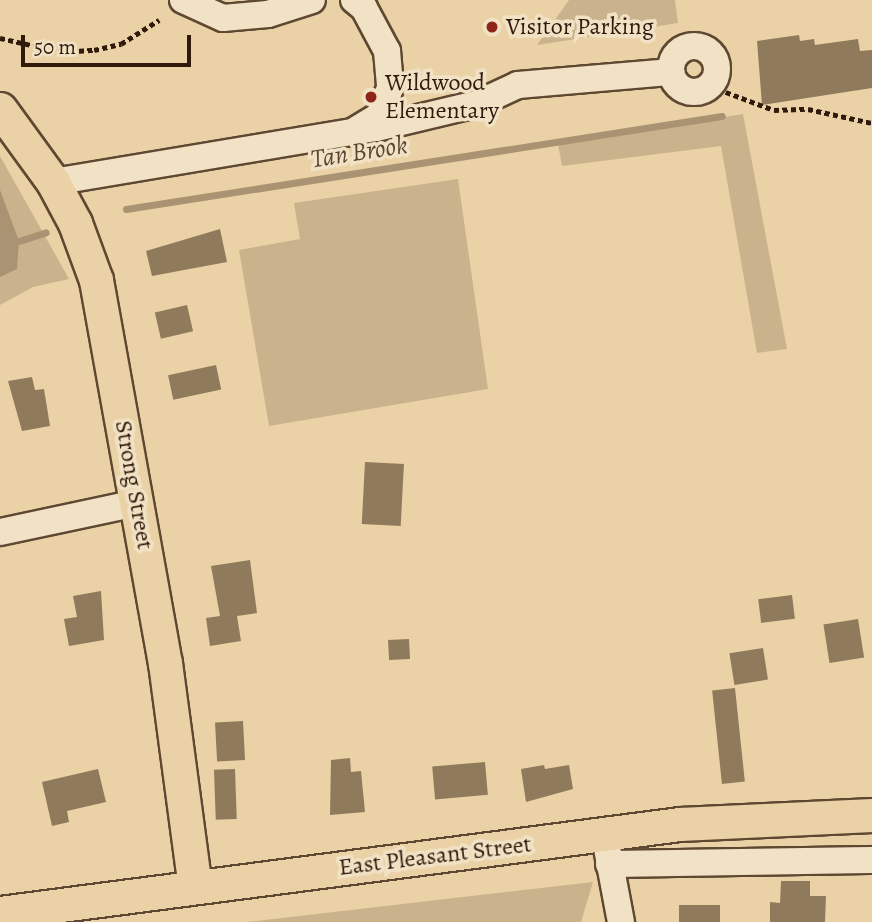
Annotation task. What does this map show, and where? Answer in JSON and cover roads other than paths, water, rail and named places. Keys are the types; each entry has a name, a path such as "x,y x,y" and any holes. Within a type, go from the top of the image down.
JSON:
{"main road":[{"name":"Strong Street","path":"4,118 53,183 75,223 96,280 167,675 195,887"},
{"name":"East Pleasant Street","path":"0,913 47,914 195,887 607,849 680,824 872,815"}],"street":[{"path":"183,0 223,18 268,14 312,0"},
{"path":"352,130 379,116 390,88 387,51 365,8 354,0"},
{"path":"703,47 717,65 710,86 697,92 683,89 671,72 680,50 703,47"},
{"path":"53,183 352,130 477,104 518,85 671,72"},
{"path":"0,532 137,503"},
{"path":"621,922 607,849 872,860"}],"waterway":[{"name":"Tan Brook","path":"126,209 722,116"},
{"name":"Tan Brook","path":"19,241 46,232"}],"place":[{"name":"Visitor Parking","path":"492,27"},
{"name":"Wildwood Elementary","path":"371,97"}]}
